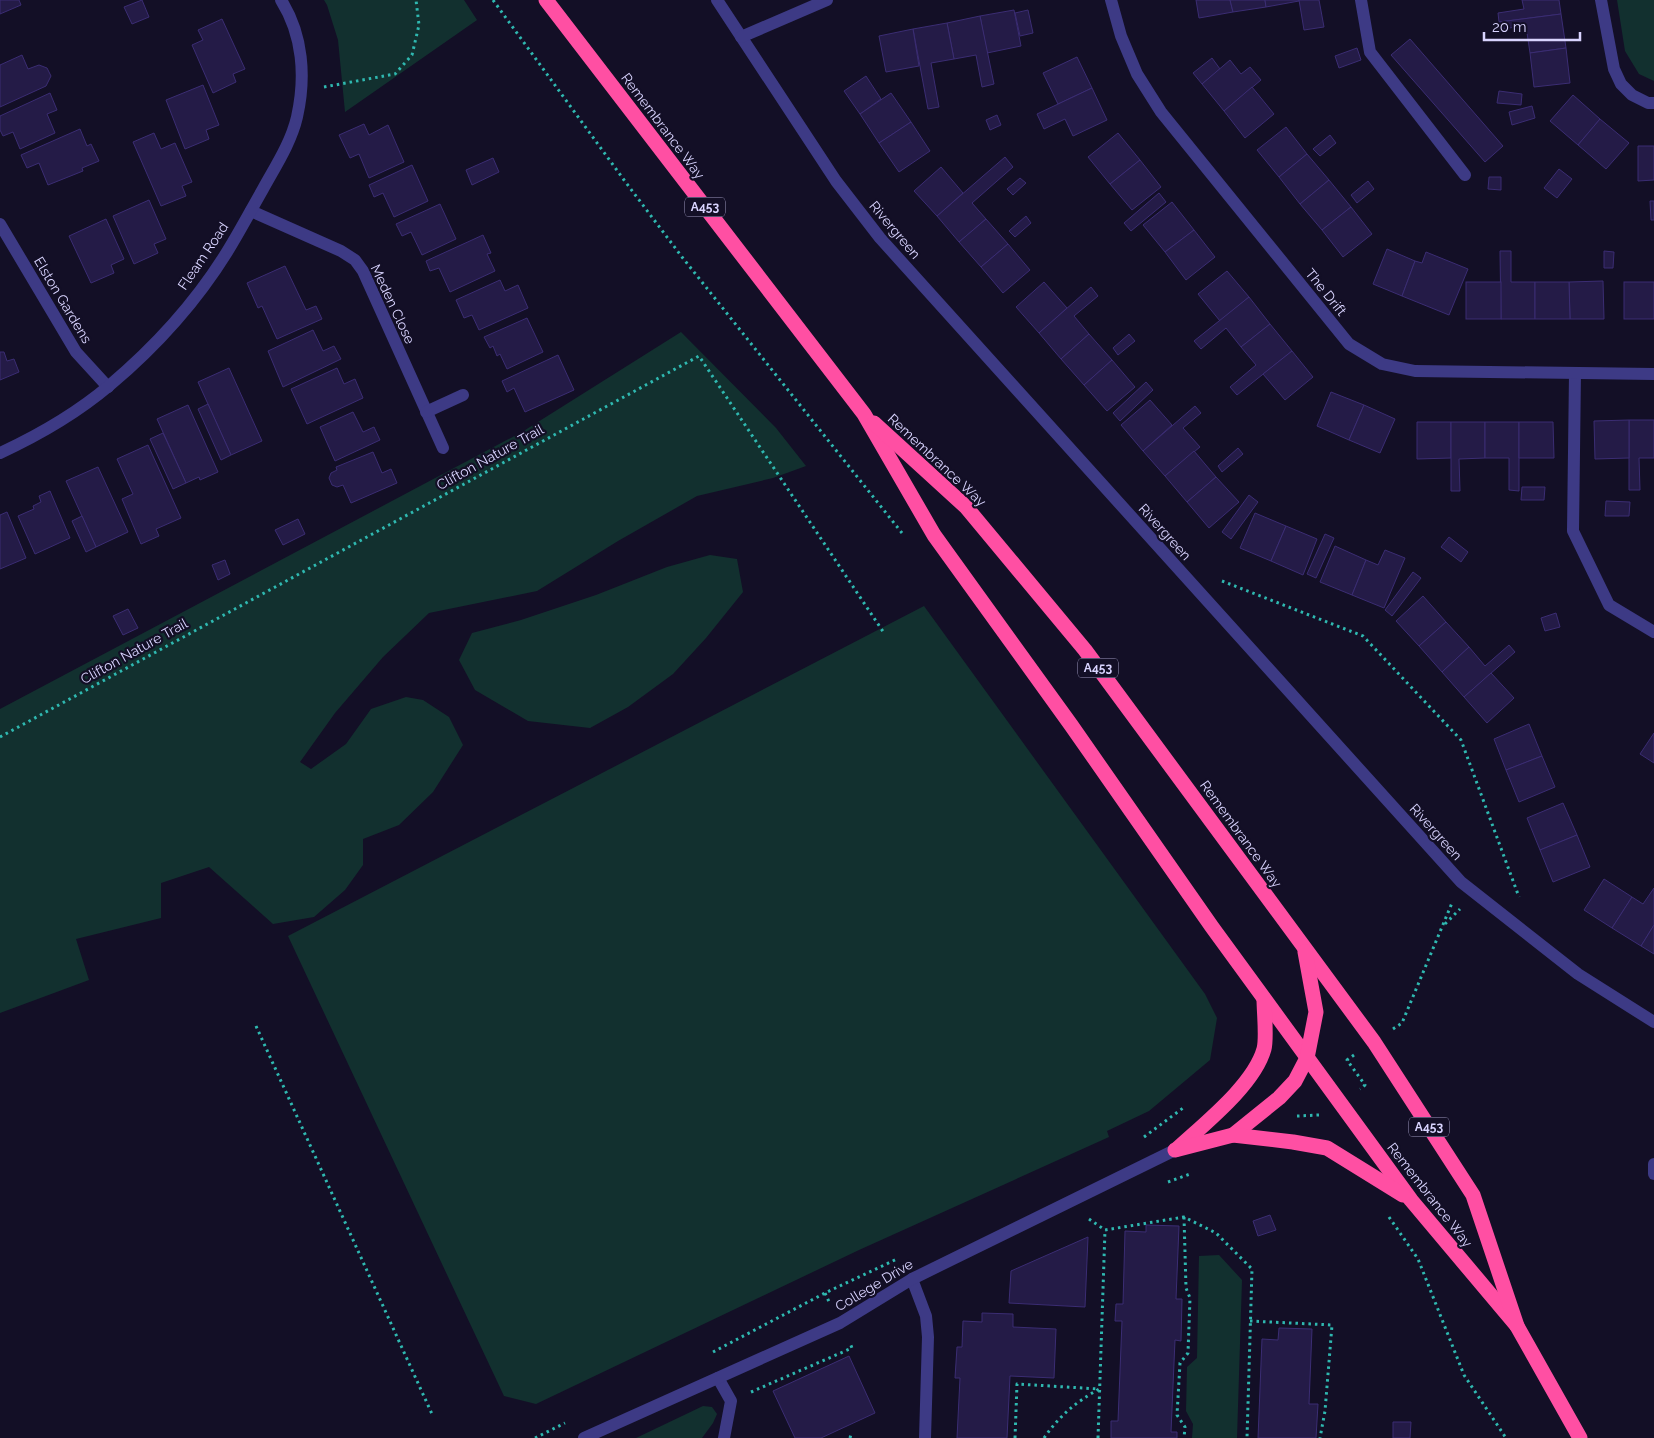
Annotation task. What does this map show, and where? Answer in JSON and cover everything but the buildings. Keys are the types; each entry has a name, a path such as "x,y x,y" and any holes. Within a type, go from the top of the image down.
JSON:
{"highway":[{"name":"Remembrance Way","path":"546,0 864,414 934,535 1071,725 1212,928 1411,1200 1517,1326 1580,1438"},
{"name":"Remembrance Way","path":"864,414 966,507 1085,650 1374,1042 1473,1195 1517,1326"},
{"path":"1233,1135 1279,1098 1295,1081 1307,1058 1316,1012 1304,948"},
{"path":"1176,1150 1238,1092 1255,1070 1265,1048 1264,999"},
{"path":"1176,1150 1233,1135 1328,1148 1411,1200"}],"street":[{"name":"Fleam Road","path":"0,453 63,419 108,387 140,359 200,291 226,253 282,154 296,119 301,92 301,66 298,41 290,15 281,0"},
{"name":"Rivergreen","path":"717,0 836,181 880,238 1460,882 1578,974 1654,1022"},
{"path":"742,37 827,0"},
{"name":"The Drift","path":"1111,0 1121,36 1137,74 1161,112 1349,344 1382,364 1415,372 1654,374"},
{"path":"1361,0 1370,52 1465,175"},
{"path":"1601,0 1614,69 1621,84 1632,95 1648,103 1654,103"},
{"name":"Meden Close","path":"251,211 341,251 355,260 363,271 443,448"},
{"name":"Elston Gardens","path":"0,224 76,352 108,387"},
{"path":"1575,373 1573,531 1609,605 1654,632"},
{"path":"426,412 463,395"},
{"name":"College Drive","path":"584,1438 840,1323 912,1279 1176,1150"},
{"path":"1654,1164 1654,1174"},
{"path":"912,1279 926,1316 928,1337 925,1438"},
{"path":"718,1378 731,1401 724,1438"}],"path":[{"path":"301,92 395,74 412,56 419,25 416,0"},
{"path":"493,0 682,257 907,539"},
{"name":"Clifton Nature Trail","path":"0,737 699,356 884,633"},
{"path":"1195,588 1222,581 1363,636 1461,740 1535,940"},
{"path":"256,1026 432,1414"},
{"path":"1141,1139 1184,1107"},
{"path":"1165,1183 1191,1173"},
{"path":"1080,1223 1098,1215"},
{"path":"1089,1219 1105,1230 1184,1217 1216,1233 1252,1270 1247,1438"},
{"path":"1184,1217 1186,1288 1190,1298 1188,1353 1180,1363 1177,1415 1185,1426 1184,1438"},
{"path":"1394,1223 1418,1259 1464,1375 1506,1438"},
{"path":"1098,1438 1105,1230"},
{"path":"704,1357 825,1293 902,1256"},
{"path":"1250,1321 1332,1325 1325,1411 1320,1438"},
{"path":"731,1401 852,1348"},
{"path":"1016,1438 1017,1384 1100,1389"},
{"path":"1044,1438 1056,1421 1076,1403 1100,1389"},
{"path":"535,1438 566,1423"}],"green space":[{"path":"324,0 464,0 477,20 345,112 338,40"},
{"path":"1617,0 1654,0 1654,81 1639,74 1625,51"},
{"path":"681,332 776,428 806,466 773,478 697,496 618,541 537,591 429,613 383,657 335,713 300,762 311,769 346,744 371,709 406,697 423,700 449,717 463,745 433,792 399,825 363,839 363,865 345,890 314,917 273,924 209,867 161,883 161,918 76,939 89,980 0,1013 0,709 522,432"},
{"path":"710,555 737,559 743,592 706,638 673,674 628,707 590,728 528,721 475,690 459,660 472,633 521,620 596,595 667,567"},
{"path":"924,606 1205,994 1217,1018 1210,1060 1149,1111 1107,1131 1109,1137 859,1250 536,1404 504,1396 288,936"},
{"path":"1219,1255 1242,1280 1237,1438 1192,1438 1193,1424 1186,1411 1187,1367 1197,1358 1199,1256"},
{"path":"703,1406 712,1407 717,1414 702,1438 636,1438"}]}
